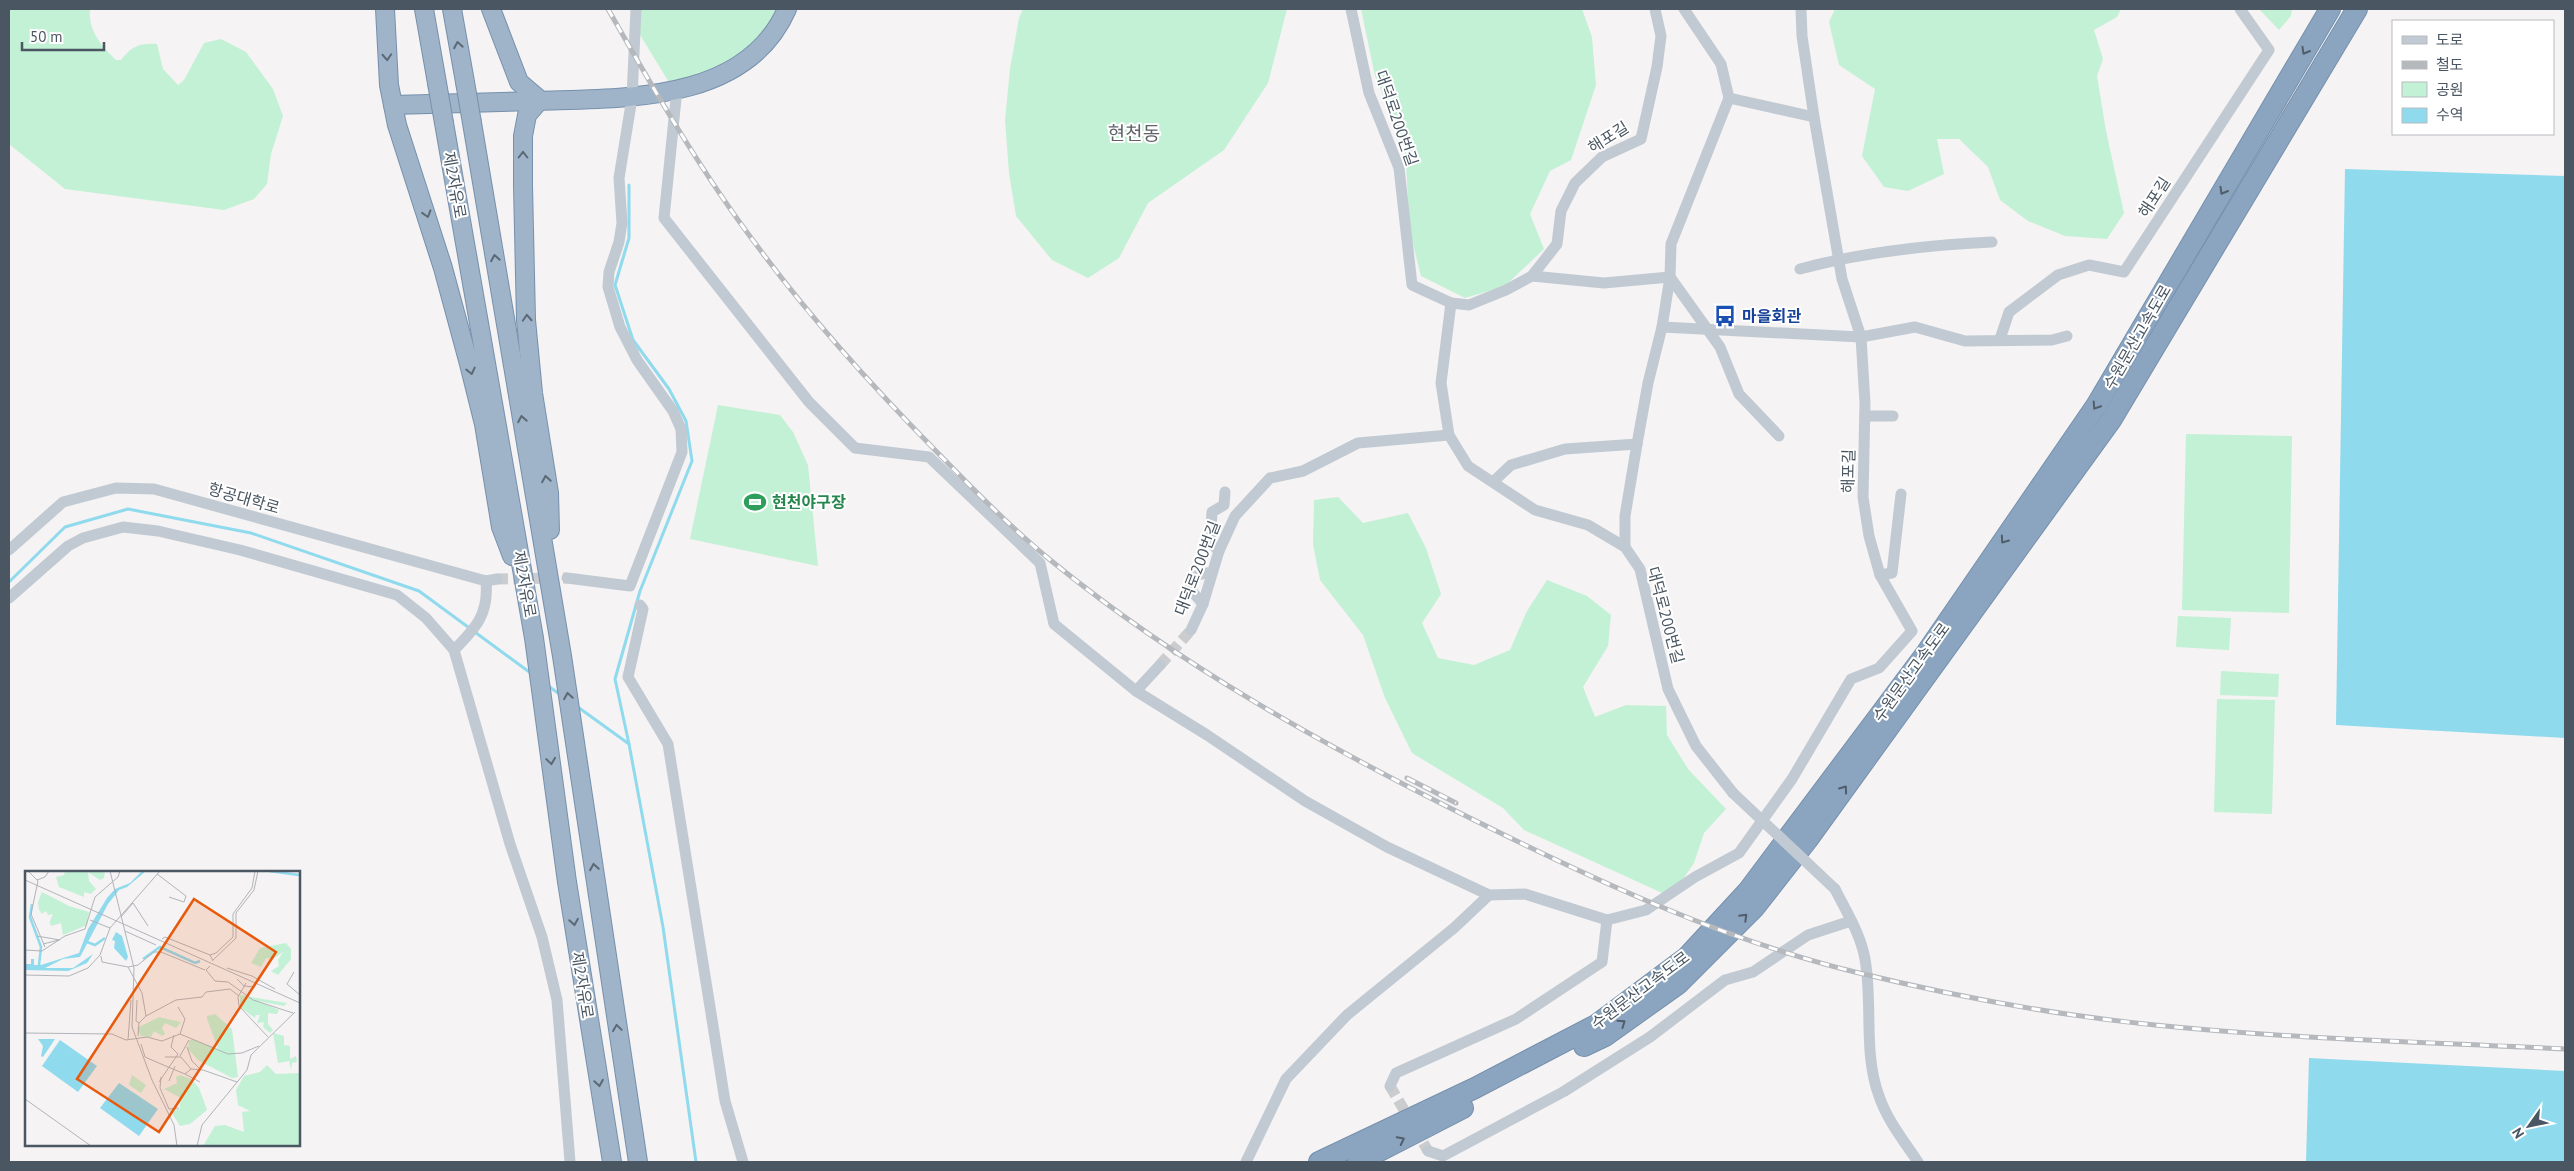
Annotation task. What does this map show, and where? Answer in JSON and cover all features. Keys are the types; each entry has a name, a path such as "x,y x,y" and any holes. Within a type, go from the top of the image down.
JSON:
{"highway":[{"path":"385,9 389,85 393,105 470,364 484,424 501,527 527,598"},
{"name":"제2자유로","path":"424,9 534,638 567,882 612,1162"},
{"name":"제2자유로","path":"452,9 562,656 638,1162"},
{"path":"491,9 519,82 540,100"},
{"path":"393,105 632,98 698,84 728,72 759,49 782,21 787,9"},
{"name":"수원문산고속도로","path":"1319,1162 1475,1088 1596,1025 1687,957 1748,891 1927,652 2096,406 2330,9"},
{"name":"수원문산고속도로","path":"1358,1162 1605,1036 1678,984 1754,908 1808,839 1938,662 2111,420 2357,9"},
{"path":"540,100 527,115 523,136 526,320 533,393 548,493 552,598"}],"street":[{"path":"567,578 630,586 682,452 681,429 673,411 637,360 620,327 608,287 609,272 619,242 622,223 618,178 632,98 636,9"},
{"name":"대덕로200번길","path":"1351,9 1369,93 1399,168 1412,285 1451,303 1469,305 1506,290 1532,276"},
{"name":"해포길","path":"1532,276 1557,244 1561,211 1575,183 1602,157 1641,139 1657,67 1661,36 1656,9"},
{"path":"1625,547 1625,516 1648,383 1662,327 1670,277 1671,244 1730,98 1721,64 1684,9"},
{"name":"해포길","path":"1608,920 1646,910 1695,877 1738,852 1792,779 1851,679 1879,668 1912,631 1880,575 1869,536 1863,497 1864,416 1861,337 1842,279 1814,117 1802,36 1801,9"},
{"name":"해포길","path":"2000,339 2010,312 2058,275 2089,265 2124,272 2269,50 2240,9"},
{"path":"677,88 664,218 809,402 848,442 855,448 929,457 1040,563 1054,624 1136,691 1208,735 1305,800 1387,847 1490,895 1526,894 1608,920 1602,962 1516,1019 1396,1073 1390,1086"},
{"path":"1730,98 1814,117"},
{"path":"1800,269 1839,258 1936,244 1992,242"},
{"path":"1532,276 1604,282 1670,277"},
{"path":"1670,277 1720,347 1740,394 1779,436"},
{"name":"대덕로200번길","path":"1451,303 1441,383 1449,435 1468,466 1535,510 1588,525 1625,547 1640,569 1668,689 1696,746 1733,793 1835,889 1851,921"},
{"path":"1662,327 1861,337 1915,327 1966,341 2000,339 2052,340 2067,336"},
{"path":"1864,416 1893,416"},
{"name":"대덕로200번길","path":"1191,630 1203,604 1211,572 1219,551 1235,516 1270,478 1303,471 1358,443 1449,435"},
{"path":"1493,482 1511,465 1564,449 1637,444"},
{"name":"항공대학로","path":"9,550 63,502 116,488 154,489 492,580 485,611 464,640 454,650"},
{"path":"1219,551 1210,542 1212,512 1224,504 1225,492"},
{"path":"1880,575 1892,573 1901,494"},
{"path":"9,598 68,546 83,538 123,527 158,531 240,550 397,595 426,618 454,650 510,844 544,946 557,1000 570,1162"},
{"path":"1203,604 1190,590 1194,576 1211,572"},
{"path":"640,605 643,610 628,677 668,744 725,1101 743,1162"},
{"path":"1136,691 1160,665"},
{"path":"1246,1162 1286,1079 1347,1015 1454,928 1490,895"},
{"path":"1428,1151 1443,1156 1563,1092 1650,1037 1725,980 1753,972 1808,935 1851,921 1861,942 1865,959 1870,1052 1879,1096 1889,1117 1918,1162"}],"green space":[{"path":"9,9 90,9 93,31 105,49 116,60 121,60 129,51 137,46 157,44 163,69 178,85 184,80 204,43 221,39 246,52 273,89 283,116 271,154 267,184 254,199 224,210 65,189 9,144"},
{"path":"633,9 781,9 770,26 723,70 670,84 631,20"},
{"path":"1023,9 1287,9 1268,83 1224,150 1148,203 1119,258 1088,278 1052,260 1016,216 1009,173 1005,120 1010,69 1019,18"},
{"path":"1361,9 1582,9 1592,37 1596,85 1571,160 1550,171 1530,214 1544,249 1505,286 1465,298 1421,276 1410,232 1405,148 1375,76"},
{"path":"1835,9 2121,9 2117,17 2094,30 2103,59 2097,76 2106,131 2124,213 2107,239 2065,236 2028,221 2000,200 1988,167 1959,139 1937,139 1944,174 1908,191 1884,187 1862,156 1875,89 1839,65 1829,22"},
{"path":"2259,9 2292,9 2291,16 2279,30"},
{"name":"현천야구장","path":"718,405 780,415 793,432 808,465 818,566 690,539"},
{"path":"2186,434 2292,436 2289,613 2182,610"},
{"path":"1338,497 1363,523 1408,513 1426,548 1441,594 1422,623 1438,658 1474,665 1510,650 1527,611 1547,580 1587,596 1611,615 1608,646 1583,687 1595,717 1626,705 1666,706 1667,735 1688,769 1726,809 1704,833 1694,863 1671,897 1524,830 1503,808 1412,753 1385,698 1363,635 1320,580 1313,544 1314,500"},
{"path":"2178,616 2231,618 2229,650 2176,647"},
{"path":"2221,671 2279,674 2278,697 2220,695"},
{"path":"2217,699 2275,700 2272,814 2214,812"}],"water":[{"path":"2345,169 2565,176 2565,738 2336,725"},
{"path":"2309,1058 2565,1071 2565,1162 2306,1162"}],"waterway":[{"path":"629,185 629,238 615,285 633,340 669,389 686,421 692,461 640,591 615,679 629,744"},
{"path":"9,582 65,527 128,509 251,533 419,591 532,674"},
{"path":"547,685 562,696"},
{"path":"575,705 629,744 663,927 696,1162"}],"tunnel":[{"path":"497,579 567,578"},
{"path":"1160,665 1191,630"},
{"path":"1390,1086 1428,1151"}],"railway":[{"path":"608,9 661,100 737,219 821,326 866,377 978,494 1054,563 1153,637 1257,703 1364,764 1520,843 1660,906 1756,943 1855,972 2004,1004 2117,1021 2206,1030 2309,1037 2565,1049"},
{"path":"1407,778 1456,803"}],"place":[{"name":"마을회관","path":"1725,316"},
{"name":"현천야구장","path":"755,502"}],"district":[{"name":"현천동","path":"1134,133"}]}
